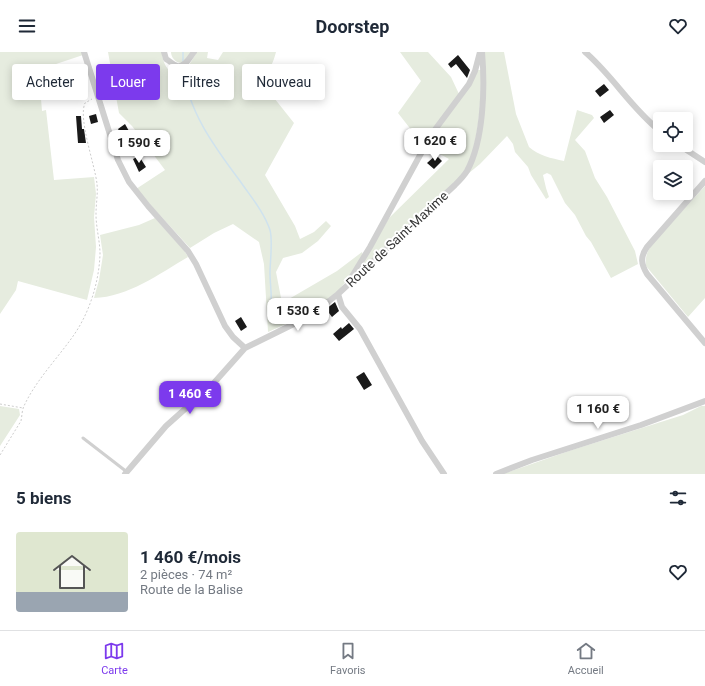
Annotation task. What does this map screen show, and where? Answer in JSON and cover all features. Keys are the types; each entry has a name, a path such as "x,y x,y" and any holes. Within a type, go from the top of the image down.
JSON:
{"street":[{"path":"84,52 96,91"},
{"path":"164,52 166,59 176,65 184,64 194,52"},
{"path":"168,52 169,60"},
{"path":"347,285 374,240 431,130 469,84 481,52"},
{"name":"Route de Saint-Maxime","path":"444,474 426,446 360,329 342,307 338,294 455,185 467,170 475,149 484,96 484,72 481,52"},
{"path":"585,52 598,64 638,110 653,124"},
{"path":"99,100 118,160 129,182 188,251 196,264 225,326 233,337 245,348"},
{"path":"690,152 705,162"},
{"path":"705,181 647,247 643,252 641,261 647,274 705,343"},
{"path":"126,473 166,426 213,384 245,348 310,316 338,294"},
{"path":"496,474 532,460 641,425 705,401"}],"lane":[{"path":"83,438 126,473"}],"path":[{"path":"0,455 21,421 23,408 42,377 78,329 88,307 97,281 100,252 96,214 97,183 88,149 83,110 85,103 96,98"},
{"path":"0,404 23,408"}],"shaded area":[{"path":"0,52 81,52 83,55 56,64 12,64 12,100 41,100 42,111 46,110 54,180 94,177 96,194 94,217 96,247 94,270 87,300 18,281 16,290 0,314"},
{"path":"108,52 162,52 163,60 168,69 168,100 234,100 234,64 189,64 197,52 208,52 207,58 218,60 223,52 276,52 271,64 242,64 242,100 276,100 294,123 265,175 295,226 300,239 314,232 326,221 331,226 318,241 302,253 283,258 276,272 282,303 337,271 362,252 363,255 339,290 311,313 268,332 264,264 259,242 233,224 214,233 190,248 136,189 165,170 132,126 119,113 117,100 160,100 160,64 110,64"},
{"path":"171,52 191,52 186,60 180,63 174,59"},
{"path":"400,52 428,52 451,77 459,94 423,145 398,113 421,81"},
{"path":"484,52 504,52 516,114 529,147 537,153 564,161 577,110 592,115 594,118 575,140 585,151 595,178 607,197 635,251 638,264 611,278 575,215 565,203 551,175 547,173 543,175 549,197 546,199 531,175 528,167 515,152 513,144 507,136 480,164 469,173 477,147"},
{"path":"478,70 481,70 478,125 468,165 462,175 354,277 389,218 449,159 427,147 432,137"},
{"path":"705,186 705,298 688,317 646,266 646,257 652,244"},
{"path":"155,218 184,250 188,257 143,284 119,294 94,298 99,280 103,255 100,235 139,225"},
{"path":"0,406 19,409 20,415 0,446"},
{"path":"701,406 705,406 705,474 503,474 569,451 683,415"}],"building":[{"path":"458,55 470,70 467,78 456,64 451,68 448,64"},
{"path":"604,84 609,90 600,97 595,91"},
{"path":"610,110 614,115 604,123 600,117"},
{"path":"96,114 98,122 91,124 89,116"},
{"path":"76,116 81,116 82,129 84,129 86,143 78,143"},
{"path":"125,124 134,140 126,144 118,129"},
{"path":"436,155 442,161 434,169 427,163"},
{"path":"139,156 146,167 139,172 133,159"},
{"path":"335,302 339,311 332,317 326,309"},
{"path":"241,317 247,327 241,331 235,321"},
{"path":"349,323 354,329 339,341 333,334 341,327 342,329"},
{"path":"364,372 372,385 364,390 356,377"}],"waterway":[{"path":"183,52 183,62"},
{"path":"191,100 196,113 212,142 257,205 270,230 270,312"}]}
